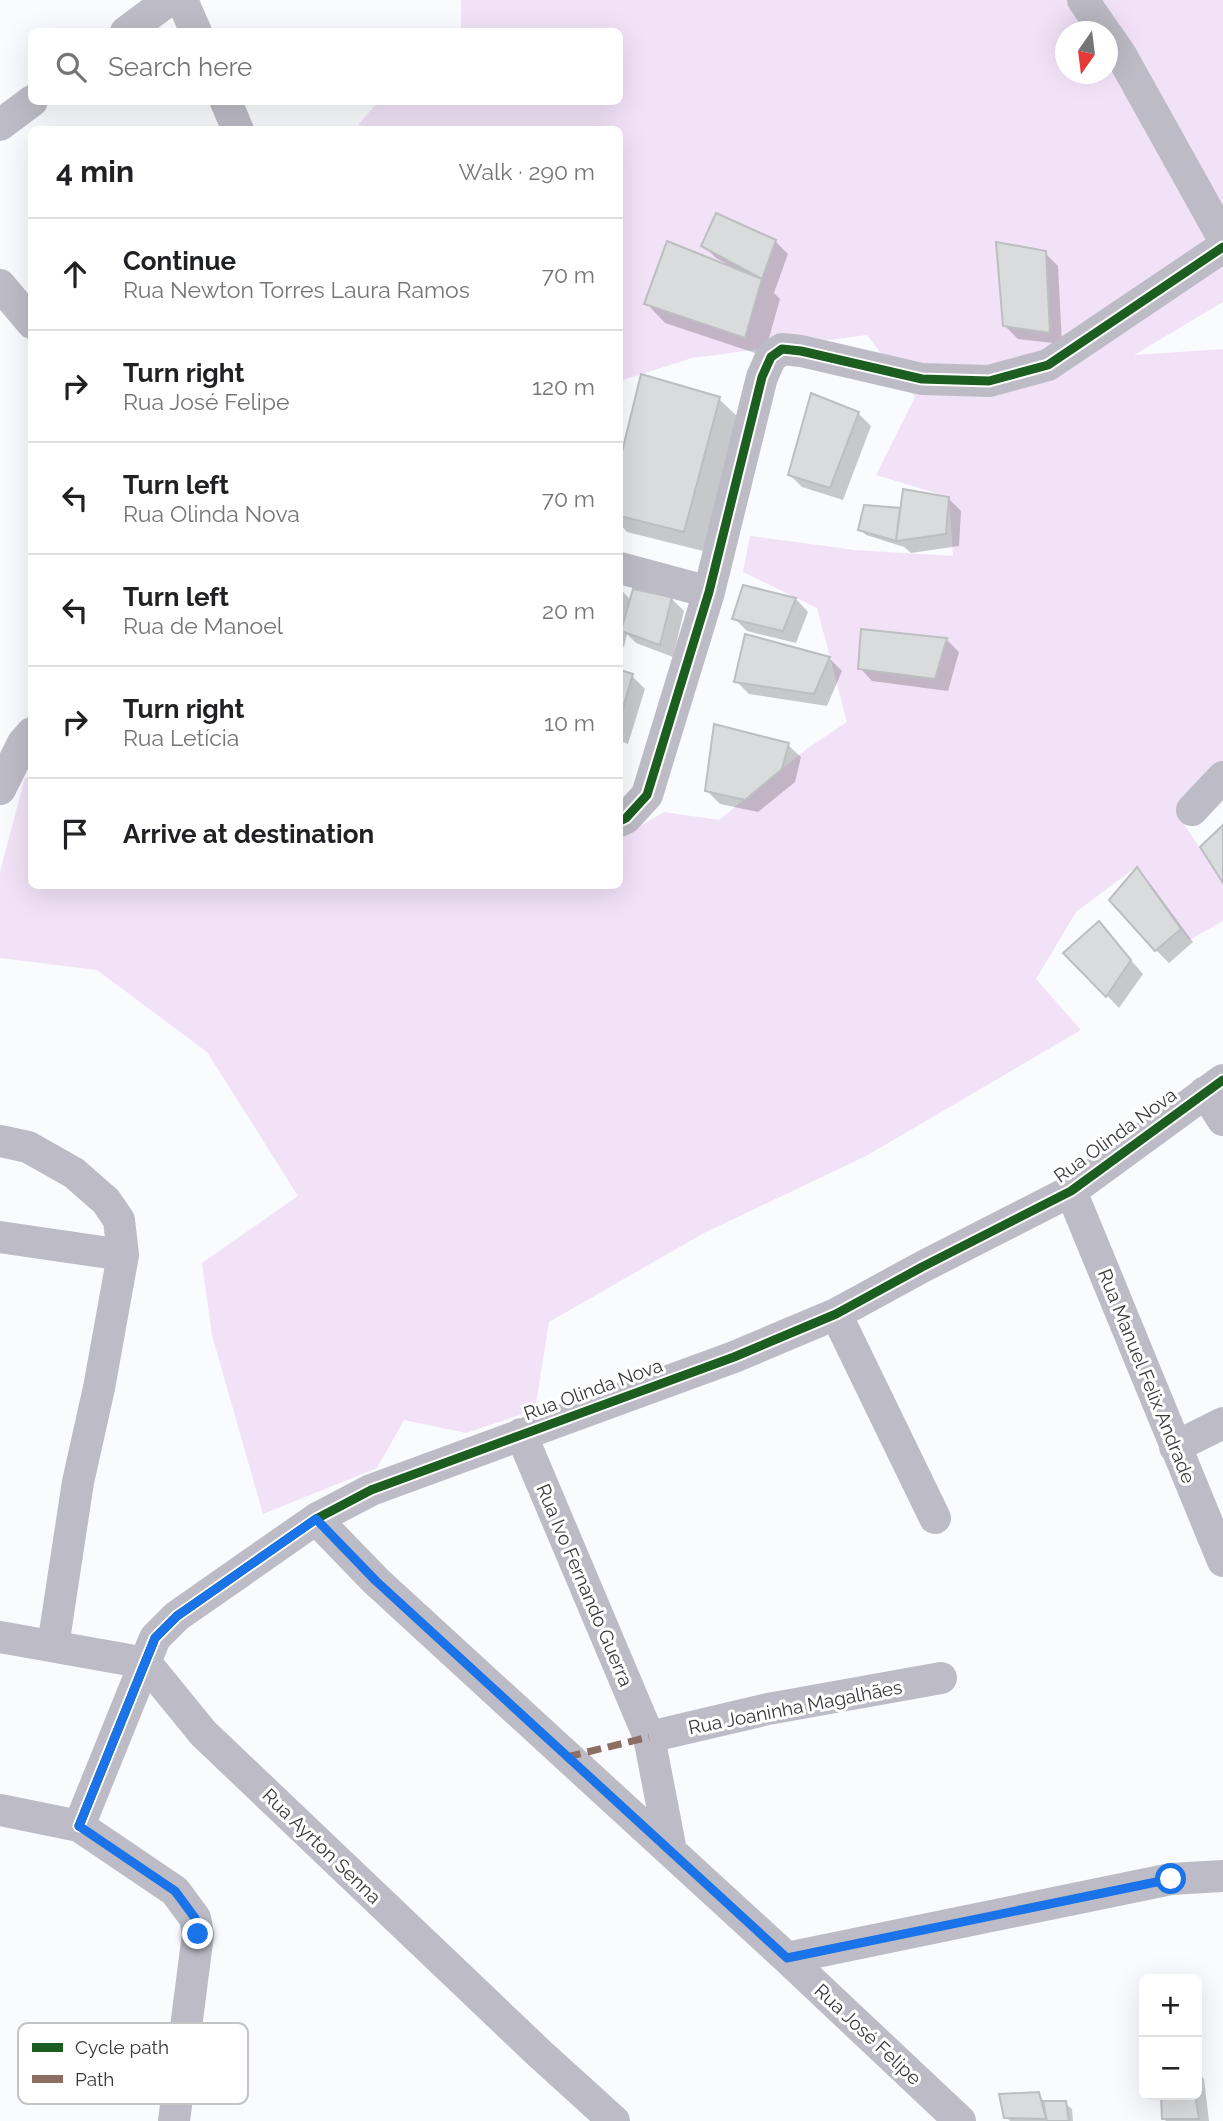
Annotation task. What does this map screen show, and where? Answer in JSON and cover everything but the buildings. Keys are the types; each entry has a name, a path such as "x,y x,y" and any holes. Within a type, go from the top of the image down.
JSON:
{"street":[{"path":"131,28 169,0"},
{"path":"182,0 194,28"},
{"path":"1083,0 1097,21"},
{"path":"1118,51 1223,237"},
{"path":"0,125 28,105"},
{"path":"227,105 236,126"},
{"path":"623,820 647,795 709,592 762,377 771,356 782,349 801,351 922,379 989,381 1048,365 1223,247"},
{"path":"0,285 28,318"},
{"path":"623,569 709,592"},
{"path":"0,789 28,737"},
{"path":"1192,810 1223,777"},
{"path":"1214,1086 1223,1120"},
{"name":"Rua Olinda Nova","path":"79,1826 155,1638 177,1616 316,1519 371,1490 734,1357 836,1314 1071,1191 1214,1086"},
{"path":"0,1142 28,1147 75,1172 106,1202 119,1220 123,1255 99,1388 78,1482 53,1646"},
{"name":"Rua Manuel Felix Andrade","path":"1071,1191 1223,1561"},
{"path":"0,1237 123,1255"},
{"path":"836,1314 935,1518"},
{"path":"1175,1447 1223,1423"},
{"name":"Rua Ivo Fernando Guerra","path":"521,1434 649,1737 671,1851"},
{"name":"Rua José Felipe","path":"316,1519 376,1581 787,1958 960,2121"},
{"path":"0,1637 145,1663"},
{"name":"Rua Ayrton Senna","path":"145,1663 203,1733 614,2121"},
{"name":"Rua Joaninha Magalhães","path":"649,1737 768,1709 941,1678"},
{"path":"0,1811 79,1826 175,1891 195,1918 198,1934 187,2023"},
{"path":"787,1958 1171,1879 1223,1876"}],"shaded area":[{"path":"461,0 1223,0 1223,302 1134,355 1223,349 1223,764 1176,812 1223,883 1223,921 1189,940 1136,867 1076,912 1036,979 1081,1030 866,1156 704,1233 549,1322 535,1410 466,1433 404,1420 377,1468 263,1514 212,1335 202,1263 298,1196 207,1052 97,970 0,958 0,872 25,777 28,778 28,889 623,889 623,836 664,812 719,820 808,748 847,722 817,608 743,572 750,536 855,550 953,556 949,497 876,475 915,397 867,335 692,358 623,380 623,126 359,126 375,105 623,105 623,28 461,28"}],"marked path":[{"path":"567,1757 649,1737"}],"cycle path":[{"path":"623,820 647,795 709,592 762,377 771,357 782,349 801,351 922,379 989,381 1048,365 1223,247"},
{"path":"79,1826 155,1638 177,1616 316,1519 371,1490 734,1357 836,1314 1071,1191 1223,1080"}],"route":[{"path":"198,1934 195,1918 175,1891 79,1826 155,1638 177,1616 316,1519 376,1581 787,1958 1171,1879"}]}
